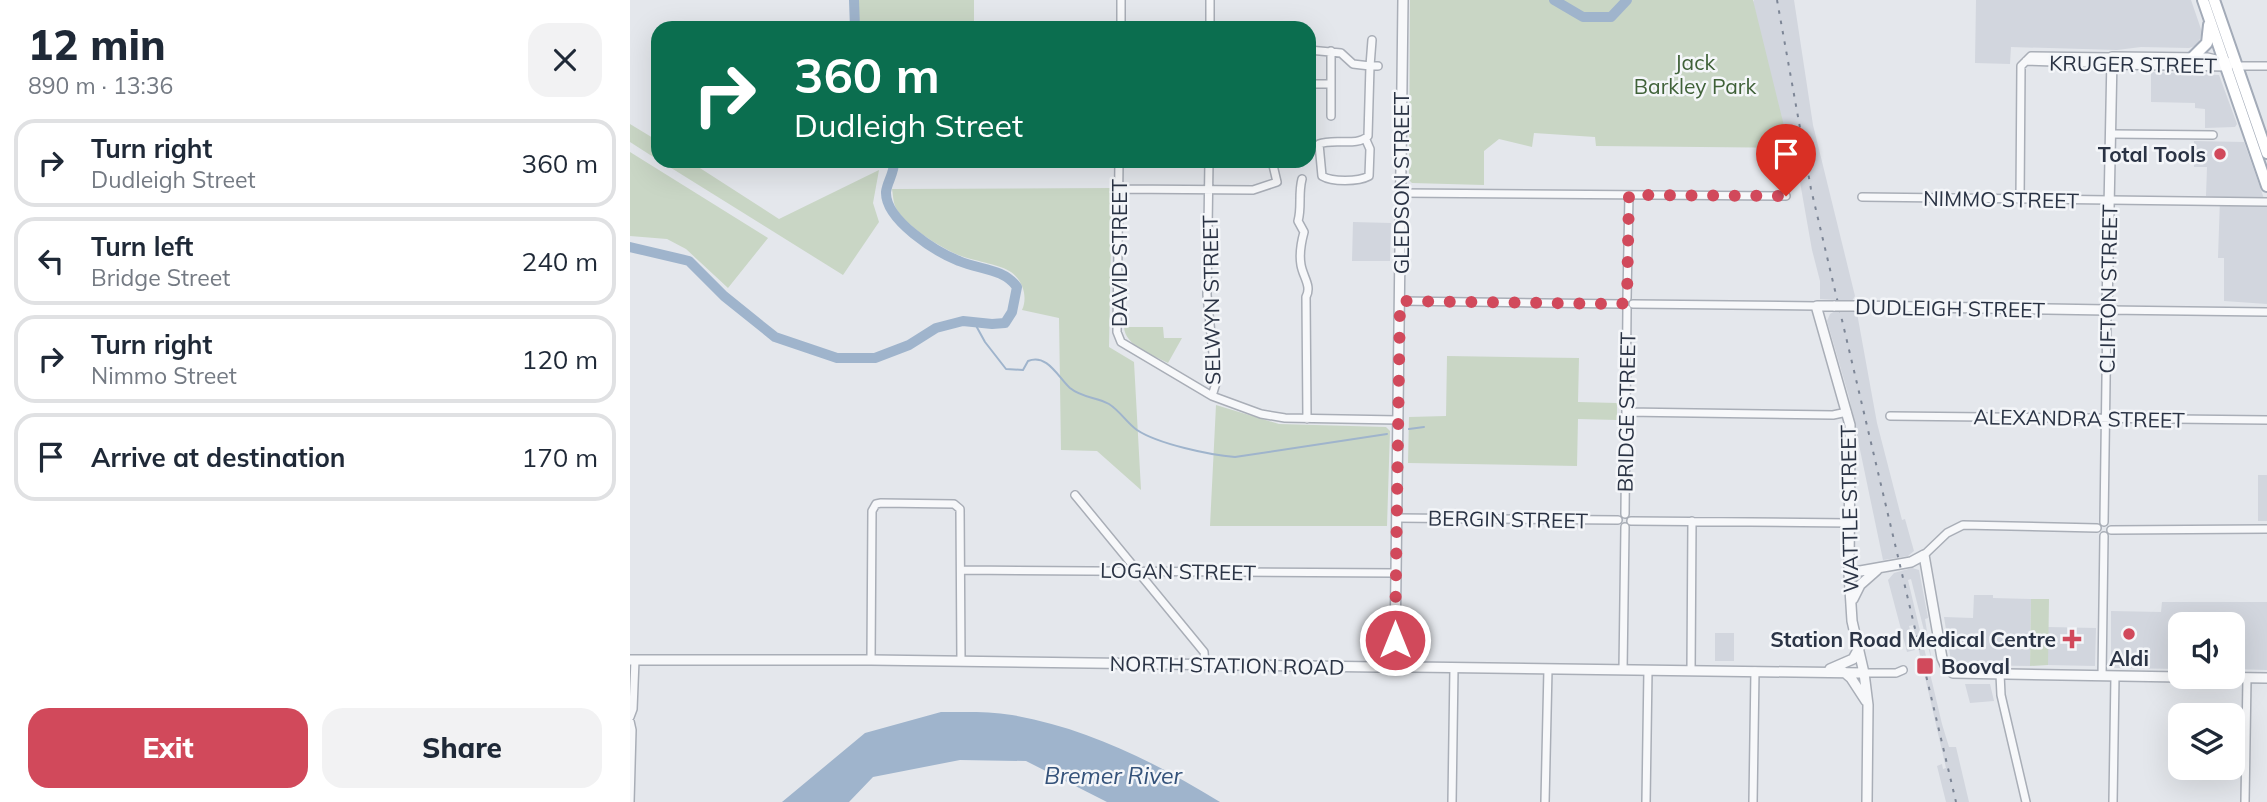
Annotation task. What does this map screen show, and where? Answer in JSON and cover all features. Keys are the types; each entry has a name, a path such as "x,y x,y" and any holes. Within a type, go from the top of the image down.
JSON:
{"main road":[{"path":"2203,0 2267,153"},
{"path":"2214,0 2229,64 2267,186"},
{"path":"2192,58 2207,43 2210,20"}],"street":[{"path":"1121,0 1121,21"},
{"path":"1210,0 1210,21"},
{"name":"GLEDSON STREET","path":"1398,660 1395,649 1395,573 1403,0"},
{"path":"1366,140 1370,132 1374,66 1372,40"},
{"path":"1316,50 1341,53 1353,64 1374,66"},
{"path":"1331,51 1331,116"},
{"name":"KRUGER STREET","path":"2020,200 2020,73 2021,66 2026,61 2192,58 2229,64"},
{"name":"KRUGER STREET","path":"2112,60 2229,64"},
{"name":"CLIFTON STREET","path":"2105,522 2112,60"},
{"path":"2229,64 2267,66"},
{"path":"1316,84 1331,84"},
{"path":"2112,134 2213,135"},
{"path":"1316,144 1366,140"},
{"path":"1319,144 1320,172 1324,178 1360,179 1368,176 1370,172 1370,149 1366,140"},
{"name":"DAVID STREET","path":"1119,168 1117,332 1121,342 1212,396 1274,417 1398,420"},
{"name":"SELWYN STREET","path":"1209,168 1207,295 1216,383 1212,396"},
{"path":"1118,189 1251,190 1277,181 1274,168"},
{"path":"1302,179 1298,190 1301,211 1298,221 1304,232 1301,265 1309,289 1306,297 1307,418"},
{"path":"1401,193 1786,196"},
{"name":"BRIDGE STREET","path":"1625,514 1629,195"},
{"name":"NIMMO STREET","path":"1862,197 2267,202"},
{"name":"DUDLEIGH STREET","path":"1400,301 2267,312"},
{"name":"WATTLE STREET","path":"1817,306 1847,412 1850,437 1849,573 1851,605 1868,705 1867,802"},
{"path":"1626,412 1833,415 1847,412"},
{"name":"ALEXANDRA STREET","path":"1890,416 2267,420"},
{"path":"1075,495 1204,652 1205,664"},
{"path":"871,660 872,514 874,506 881,503 958,506 962,516 961,661"},
{"path":"1623,670 1628,524 1630,516 1620,516 1620,525 1628,524 1692,521 1850,523"},
{"name":"BERGIN STREET","path":"1397,518 1618,520"},
{"path":"1691,671 1692,521"},
{"path":"2097,528 2100,523 2105,522 2111,530"},
{"path":"1849,573 1911,562 1924,555 1947,533 1963,525 2097,528"},
{"path":"2097,528 2099,534 2104,536"},
{"path":"2102,676 2104,536 2111,530 2151,528 2267,529"},
{"path":"1924,555 1942,658 1949,671 1955,674 2168,677"},
{"path":"1851,605 1860,584 1878,569"},
{"name":"LOGAN STREET","path":"961,570 1395,573"},
{"path":"1822,672 1853,659 1858,650"},
{"path":"630,802 633,660"},
{"name":"NORTH STATION ROAD","path":"633,660 871,660 1377,667 1387,666 1398,660 1407,666 1454,668 1864,673 1896,673 1903,670"},
{"path":"1452,802 1454,668"},
{"path":"1545,802 1548,669"},
{"path":"1646,802 1648,670"},
{"path":"1754,802 1755,671"},
{"path":"1844,672 1851,678 1868,705"},
{"path":"2000,674 2001,695 2026,802"},
{"path":"2113,802 2115,676"},
{"path":"2245,802 2247,678 2267,678"}],"shaded area":[{"path":"1754,0 1794,0 1813,125 1855,296 1852,301 1820,299 1820,281 1794,148 1784,138"},
{"path":"1976,0 2191,0 2202,32 2198,45 2189,48 2141,47 2117,50 2011,47 2010,64 1975,63"},
{"path":"2151,72 2219,75 2237,124 2235,127 2205,128 2205,109 2195,108 2195,103 2151,102"},
{"path":"2194,141 2244,142 2267,207 2267,304 2224,301 2224,258 2218,258 2220,198 2206,196 2207,167 2194,167"},
{"path":"1353,222 1391,223 1390,261 1352,261"},
{"path":"1837,310 1854,310 1857,313 1877,423 1902,520 1905,519 1914,551 1908,556 1883,560 1849,397 1827,321 1830,314"},
{"path":"2258,475 2267,475 2267,521 2258,521"},
{"path":"1912,568 1919,570 1928,618 1925,619 1932,662 1911,579 1908,580 1942,724 1949,747 1956,747 1969,802 1946,802 1937,766 1942,764 1943,769 1946,768 1913,625 1909,626 1915,650 1907,652 1888,580 1894,573"},
{"path":"1974,595 2031,599 2030,666 1956,665 1951,661 1944,617 1973,618"},
{"path":"2162,602 2267,602 2267,670 2245,669 2245,612 2168,612 2168,669 2115,668 2111,665 2111,611 2161,612"},
{"path":"2048,627 2096,628 2095,666 2048,665"},
{"path":"1715,633 1734,633 1734,661 1715,661"},
{"path":"1965,684 1990,684 1994,701 1970,703"}],"green space":[{"path":"854,0 974,0 974,21 855,21"},
{"name":"Jack Barkley Park","path":"1410,0 1753,0 1786,134 1784,138 1794,148 1596,146 1595,137 1534,133 1532,147 1499,139 1484,151 1484,185 1412,183 1409,180"},
{"path":"630,124 651,137 651,156 630,142"},
{"path":"630,152 651,165 651,168 656,168 768,238 728,288 686,249 667,239 630,236"},
{"path":"671,168 700,168 779,219 879,170 873,203 879,222 843,275"},
{"path":"1112,188 1109,347 1134,362 1141,490 1097,451 1061,450 1059,318 1022,310 1023,290 1019,280 1011,272 956,254 915,229 899,213 892,189"},
{"path":"1124,327 1163,327 1164,338 1182,338 1168,363 1134,345"},
{"path":"1447,356 1579,358 1578,402 1617,403 1617,420 1578,419 1577,466 1408,463 1409,417 1446,416"},
{"path":"1216,405 1279,424 1386,427 1390,431 1387,526 1210,526"},
{"path":"2031,599 2049,599 2048,665 2030,666"}],"water":[{"name":"Bremer River","path":"941,712 1003,714 1067,728 1145,760 1220,802 1107,802 1026,761 960,760 873,777 849,802 782,802 865,733"}],"waterway":[{"path":"854,0 855,21"},
{"path":"1554,0 1583,17 1611,17 1627,0"},
{"path":"630,247 689,261 724,296 775,337 837,358 875,358 909,345 936,328 963,321 1005,323 1012,312 1017,287 1005,276 959,261 938,250 903,224 888,203 886,192 893,168"},
{"path":"974,322 985,342 1006,369 1023,370 1028,361 1041,360 1052,367 1070,388 1079,394 1109,404 1137,430 1184,448 1235,457 1387,434"},
{"path":"1409,429 1424,427"}],"railway":[{"path":"1777,0 1811,189 1956,802"}],"place":[{"name":"Total Tools","path":"2220,154"},
{"name":"Aldi","path":"2129,634"},
{"name":"Station Road Medical Centre","path":"2072,639"},
{"name":"Booval","path":"1925,666"}],"route":[{"path":"1395,640 1400,301 1622,304 1627,298 1629,195 1786,196"}]}
